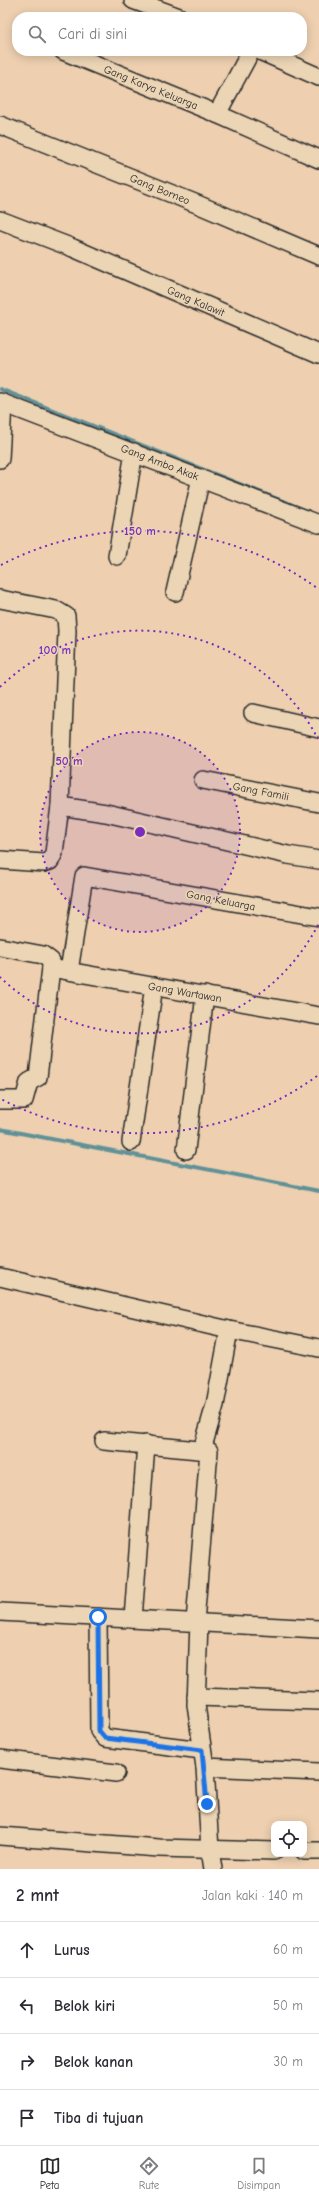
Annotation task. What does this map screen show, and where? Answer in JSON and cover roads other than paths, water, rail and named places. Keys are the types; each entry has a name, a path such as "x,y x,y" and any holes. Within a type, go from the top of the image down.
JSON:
{"street":[{"path":"133,0 165,12"},
{"name":"Gang Karya Keluarga","path":"75,56 216,114 319,159"},
{"path":"216,114 249,56"},
{"path":"271,56 319,77"},
{"name":"Gang Borneo","path":"0,124 197,204 319,256"},
{"name":"Gang Kalawit","path":"0,220 73,248 319,354"},
{"path":"0,458 1,402"},
{"name":"Gang Ambo Akak","path":"1,402 319,524"},
{"path":"117,556 134,452"},
{"path":"175,592 201,478"},
{"path":"0,599 56,610 66,616 67,631 60,806 54,853 50,861 44,863 0,860"},
{"path":"253,713 319,728"},
{"name":"Gang Famili","path":"203,780 319,803"},
{"path":"60,806 106,814 288,855 319,860"},
{"name":"Gang Keluarga","path":"69,971 84,876 252,907 319,917"},
{"path":"0,947 43,955 51,961 38,1077 29,1082 24,1100 0,1100"},
{"name":"Gang Wartawan","path":"51,968 319,1016"},
{"path":"131,1142 154,986"},
{"path":"186,1150 205,995"},
{"path":"0,1277 229,1330 319,1348"},
{"path":"202,1450 215,1405 229,1330"},
{"path":"104,1442 146,1444 209,1451 197,1622 196,1697 205,1767 210,1850 213,1869"},
{"path":"133,1619 146,1444"},
{"path":"0,1612 319,1629"},
{"path":"98,1617 99,1731 101,1735 105,1738 202,1750"},
{"path":"196,1697 319,1701"},
{"path":"0,1758 116,1773"},
{"path":"205,1767 319,1772"},
{"path":"0,1836 210,1850 271,1851"},
{"path":"307,1851 319,1851"}],"waterway":[{"path":"0,389 308,511"},
{"path":"0,1129 319,1191"}]}
